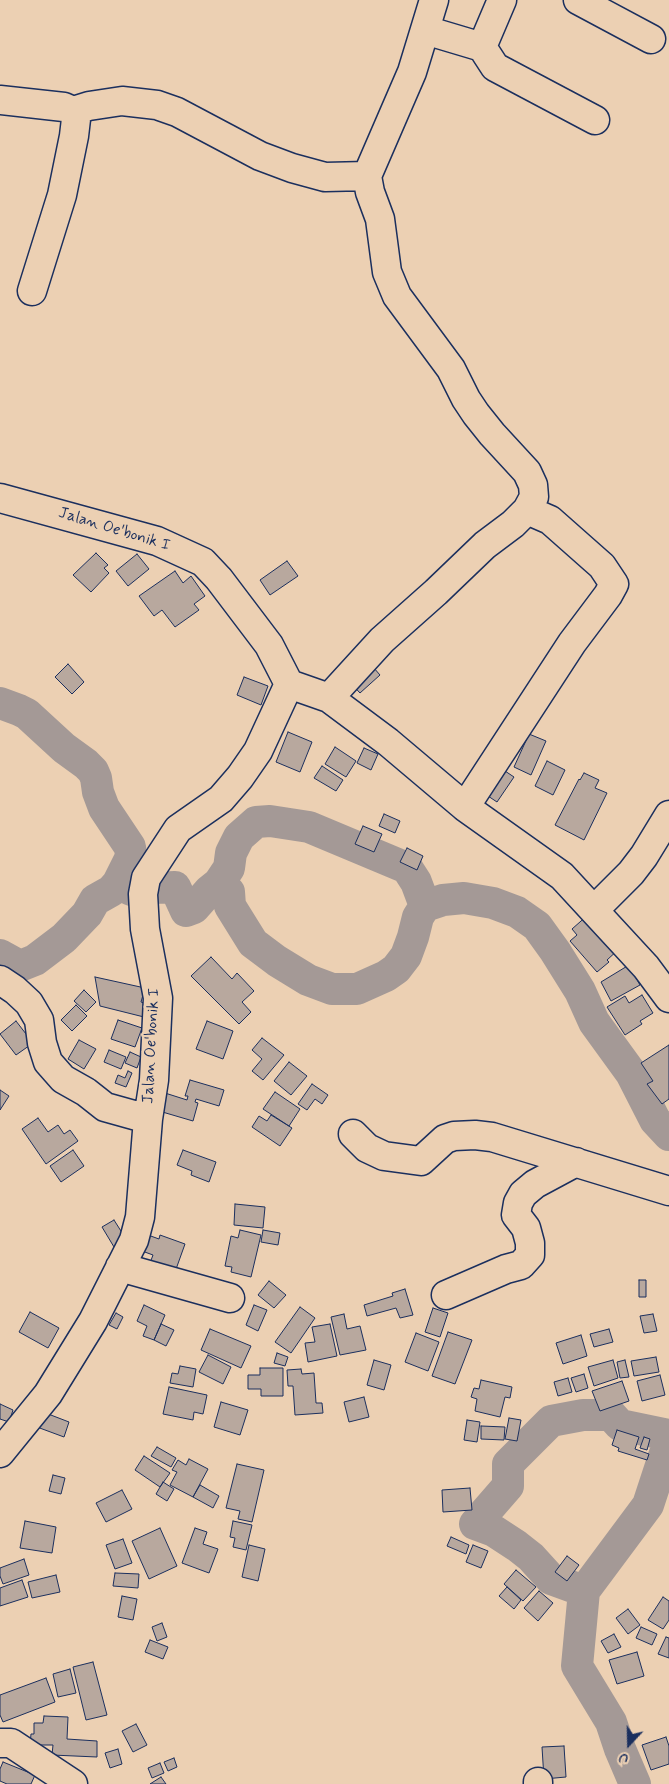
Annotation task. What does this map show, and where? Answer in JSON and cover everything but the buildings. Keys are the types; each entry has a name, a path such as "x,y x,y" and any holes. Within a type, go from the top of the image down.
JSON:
{"street":[{"path":"329,698 382,640 485,545 513,524 527,510 534,497 533,485 527,472 476,414 451,369 397,296 388,272 380,219 370,192 367,176 412,72 434,0"},
{"path":"482,47 502,0"},
{"path":"578,0 651,39"},
{"path":"425,30 482,47 495,67 595,120"},
{"path":"0,100 54,105 73,111 88,106 122,101 150,104 177,112 260,156 292,168 324,177 367,176"},
{"path":"32,292 62,195 74,136 76,120 73,111"},
{"name":"Jalan Oe'bonik I","path":"0,498 157,541 203,562 219,579 270,645 289,684 258,751 240,777 221,800 178,829 145,886 145,929 158,998 154,1080 148,1119 140,1217 134,1240 93,1321 48,1394 0,1453"},
{"path":"465,807 572,643 614,584 602,566 550,520 527,510"},
{"path":"289,684 329,698 388,742 465,807 562,876 646,967 669,998"},
{"path":"594,910 631,873 644,856 669,815"},
{"path":"0,980 28,1002 39,1020 42,1044 48,1062 63,1079 86,1092 105,1107 148,1119"},
{"path":"353,1134 368,1148 384,1156 421,1161 445,1139 454,1136 474,1135 492,1137 669,1191"},
{"path":"446,1295 506,1269 521,1265 530,1255 530,1243 526,1228 516,1215 518,1203 523,1194 535,1184 576,1162"},
{"path":"120,1267 230,1298"},
{"path":"0,1743 11,1743 73,1784"}],"waterway":[{"path":"0,703 27,714 64,748 93,771 104,808 130,847 131,857 118,883 131,890 141,883 154,888 175,887 186,911 194,908 219,883 229,892 230,906 253,943 277,961 308,980 332,989 357,989 386,976 396,969 406,956 418,917 425,906 443,900 464,898 493,903 517,912 537,926 555,951 580,991 594,1022 631,1073 655,1120 669,1135"},
{"path":"219,883 229,868 231,853 239,837 256,822 270,821 309,827 407,868 416,882 425,906"},
{"path":"0,955 20,966 35,960 64,938 87,914 95,900 111,891 118,883"},
{"path":"584,1591 551,1579 531,1557 517,1546 494,1531 475,1524 508,1486 508,1464 551,1421 583,1415 611,1415 620,1425 669,1435"},
{"path":"635,1784 611,1722 577,1666 584,1591 648,1505 669,1441"}]}
